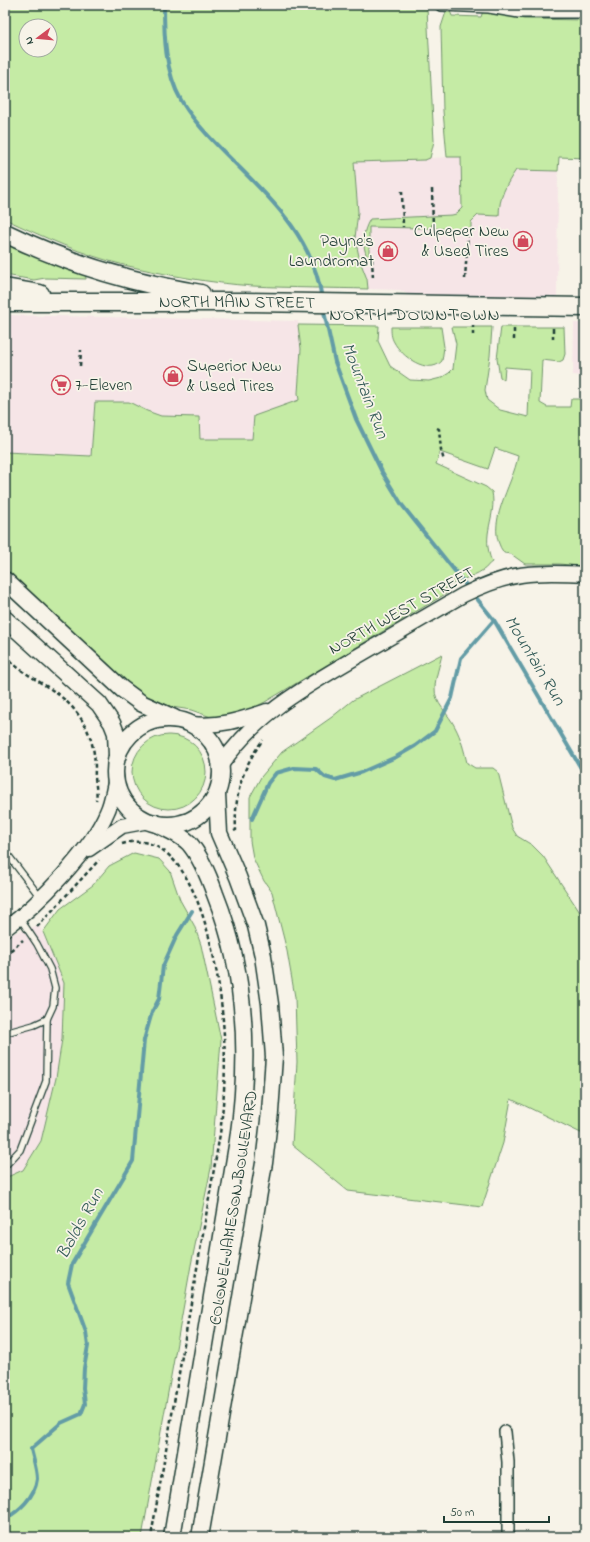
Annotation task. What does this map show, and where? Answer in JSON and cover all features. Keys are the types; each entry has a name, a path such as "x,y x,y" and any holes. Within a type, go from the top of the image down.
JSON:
{"main road":[{"path":"5,233 66,259 118,275 189,292 246,302"},
{"name":"NORTH MAIN STREET","path":"5,288 82,302"},
{"name":"NORTH MAIN STREET","path":"5,302 246,302 585,307"},
{"path":"5,580 130,696 152,709 185,722 206,734 216,748 221,765 221,780 209,807 191,820 169,825 152,822 130,809 118,790 116,779 116,733 108,715 82,688 5,619"},
{"path":"117,757 124,743 134,731 148,723 163,719 185,722"},
{"name":"COLONEL JAMESON BOULEVARD","path":"200,1537 264,1163 274,1057 270,1004 263,956 247,901 219,833 216,794"},
{"name":"COLONEL JAMESON BOULEVARD","path":"152,822 169,830 188,842 209,878 220,905 233,954 242,1013 246,1056 243,1106 239,1133 172,1537"}],"street":[{"path":"441,5 489,7 519,12 585,12"},
{"name":"NORTH WEST STREET","path":"221,765 242,737 271,710 308,685 452,601 485,584 509,576 538,572 585,574"},
{"name":"NORTH WEST STREET","path":"185,722 208,726 224,724 271,710"},
{"path":"81,856 108,810 116,779"},
{"path":"5,929 40,898 81,856 122,826 152,822"},
{"path":"505,1432 508,1462 508,1537"}],"lane":[{"path":"5,851 40,898"},
{"path":"5,1166 20,1150 46,1080 47,1019 53,1006 55,988 50,970 37,944 19,917"},
{"path":"5,1033 34,1025 47,1019"}],"path":[{"path":"432,189 433,229"},
{"path":"402,191 402,227"},
{"path":"465,279 468,232"},
{"path":"372,259 373,279"},
{"path":"473,325 473,335"},
{"path":"514,326 514,340"},
{"path":"553,326 553,339"},
{"path":"80,366 81,350"},
{"path":"437,428 439,429 440,450 444,461"},
{"path":"5,656 18,669 61,697 76,712 88,729 94,749 96,794 94,805"},
{"path":"229,832 236,830 236,797 243,775 252,753 266,736"},
{"path":"116,846 133,841 147,842 160,848 174,859 188,882 197,901 212,948 223,1019 225,1064 220,1134 152,1537"},
{"path":"174,859 178,857"},
{"path":"44,920 100,859"},
{"path":"5,955 16,946"}],"shaded area":[{"path":"472,156 516,170 558,171 557,296 409,295 400,290 368,289 367,279 360,261 355,238 358,212 354,162 425,160 430,158"},
{"path":"5,315 298,321 301,349 298,393 299,400 254,416 252,439 200,439 199,417 161,416 129,402 95,402 91,456 5,452"},
{"path":"574,323 585,323 585,376 573,375"},
{"path":"39,925 64,983 62,1039 56,1078 41,1141 23,1170 5,1178 5,936"}],"green space":[{"path":"5,5 417,5 417,8 427,8 434,141 430,158 425,160 354,162 358,212 355,238 360,261 367,279 368,289 253,286 204,281 109,261 78,251 5,219"},
{"path":"450,11 452,16 481,17 483,11 524,19 585,20 585,158 559,157 558,171 516,170 504,192 500,203 499,216 478,215 471,222 471,229 369,227 369,257 367,257 364,247 364,233 370,219 452,215 456,214 462,208 461,157 447,157 443,111 441,27 446,12"},
{"path":"5,240 85,275 86,279 45,278 34,280 5,275"},
{"path":"298,325 379,326 378,341 390,366 410,380 429,381 441,378 453,369 456,344 452,327 492,327 490,356 485,390 487,400 500,410 528,417 530,369 505,367 504,380 500,377 497,359 501,327 564,327 565,354 563,360 559,362 542,360 540,403 547,407 570,407 571,399 585,399 585,567 560,564 525,564 511,554 504,553 498,542 498,518 518,456 495,448 488,469 440,452 436,464 486,487 492,492 493,501 488,542 492,562 486,568 474,575 450,585 445,588 447,593 265,702 243,713 214,718 191,710 172,707 147,697 134,689 106,667 5,569 5,452 91,456 95,402 129,402 161,416 199,417 200,439 252,439 254,416 299,400 298,393 301,349"},
{"path":"391,327 441,327 444,347 442,361 436,365 430,366 415,362 409,358 402,353 394,342"},
{"path":"442,654 436,680 435,693 439,704 457,731 467,763 475,768 493,768 498,772 512,828 517,836 532,845 543,856 585,920 585,1135 511,1099 503,1143 482,1207 348,1191 292,1145 297,1062 295,997 287,951 272,892 264,881 253,858 250,841 250,797 261,777 282,752 332,717 353,700"},
{"path":"169,735 190,741 200,751 206,772 200,793 190,803 169,809 148,803 138,793 132,772 138,751 148,741"},
{"path":"134,853 159,859 170,871 180,900 194,925 201,945 221,1040 211,1168 191,1265 142,1537 5,1537 5,1178 23,1170 41,1141 56,1078 62,1039 64,983 43,932 60,909 93,885 109,866"}],"waterway":[{"name":"Mountain Run","path":"164,5 166,54 172,78 181,100 199,126 269,198 297,234 317,275 322,299"},
{"name":"Mountain Run","path":"323,307 335,362 356,419 382,472 402,505 494,620 585,775"},
{"name":"Balds Run","path":"252,819 268,783 276,773 294,768 316,769 325,777 335,780 362,772 396,757 415,746 435,731 452,698 461,658 494,620"},
{"name":"Balds Run","path":"5,1519 26,1503 36,1486 37,1475 31,1449 61,1423 81,1414 85,1404 83,1388 84,1368 88,1346 86,1332 68,1283 72,1264 133,1161 144,1040 152,1012 159,999 163,966 177,935 192,911"}],"place":[{"name":"Culpeper New & Used Tires","path":"523,241"},
{"name":"Payne's Laundromat","path":"388,251"},
{"name":"Superior New & Used Tires","path":"173,376"},
{"name":"7-Eleven","path":"61,385"}],"district":[{"name":"NORTH DOWNTOWN","path":"415,316"}]}
